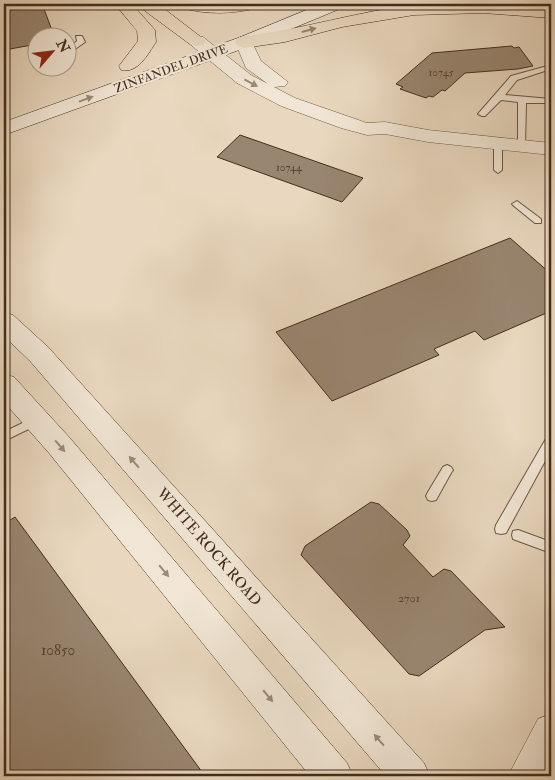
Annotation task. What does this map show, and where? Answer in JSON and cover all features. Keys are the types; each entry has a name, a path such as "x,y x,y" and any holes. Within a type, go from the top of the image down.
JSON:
{"highway":[{"path":"123,4 146,30 146,42 128,66"},
{"path":"147,4 208,43"},
{"path":"188,4 214,10 259,9"},
{"path":"242,33 285,37 341,22 414,10 483,8 551,13"}],"main road":[{"name":"ZINFANDEL DRIVE","path":"4,112 128,66 329,7"},
{"path":"329,7 280,19 208,43 244,79 288,102 348,124 367,129 385,128 428,136 551,149"},
{"name":"ZINFANDEL DRIVE","path":"242,33 259,9"},
{"path":"242,33 253,64 280,84 332,107 369,119 385,128"},
{"name":"ZINFANDEL DRIVE","path":"4,129 208,43"},
{"name":"WHITE ROCK ROAD","path":"4,321 39,354 411,776"},
{"path":"4,384 37,420 334,776"},
{"path":"527,776 551,732"}],"lane":[{"path":"78,44 81,42 79,38"},
{"path":"482,114 514,78 551,67"},
{"path":"499,97 551,102"},
{"path":"521,146 522,100"},
{"path":"498,144 498,170"},
{"path":"517,204 538,220"},
{"path":"4,437 37,420"},
{"path":"501,528 551,440"},
{"path":"432,496 447,470"},
{"path":"518,535 551,548"}],"building":[{"path":"4,4 42,4 51,28 28,28 28,46 4,50 4,26 8,21"},
{"path":"512,46 514,48 519,47 533,66 465,73 445,91 442,90 433,97 429,96 426,98 400,89 403,87 396,84 432,53"},
{"path":"240,135 363,178 342,202 217,157"},
{"path":"510,238 551,274 551,311 484,340 475,331 434,349 439,355 332,401 276,332"},
{"path":"371,502 379,504 407,530 410,536 403,545 433,577 444,569 451,571 505,627 485,630 419,676 409,674 301,555 305,546"},
{"path":"15,517 205,776 4,776 4,524"}]}
